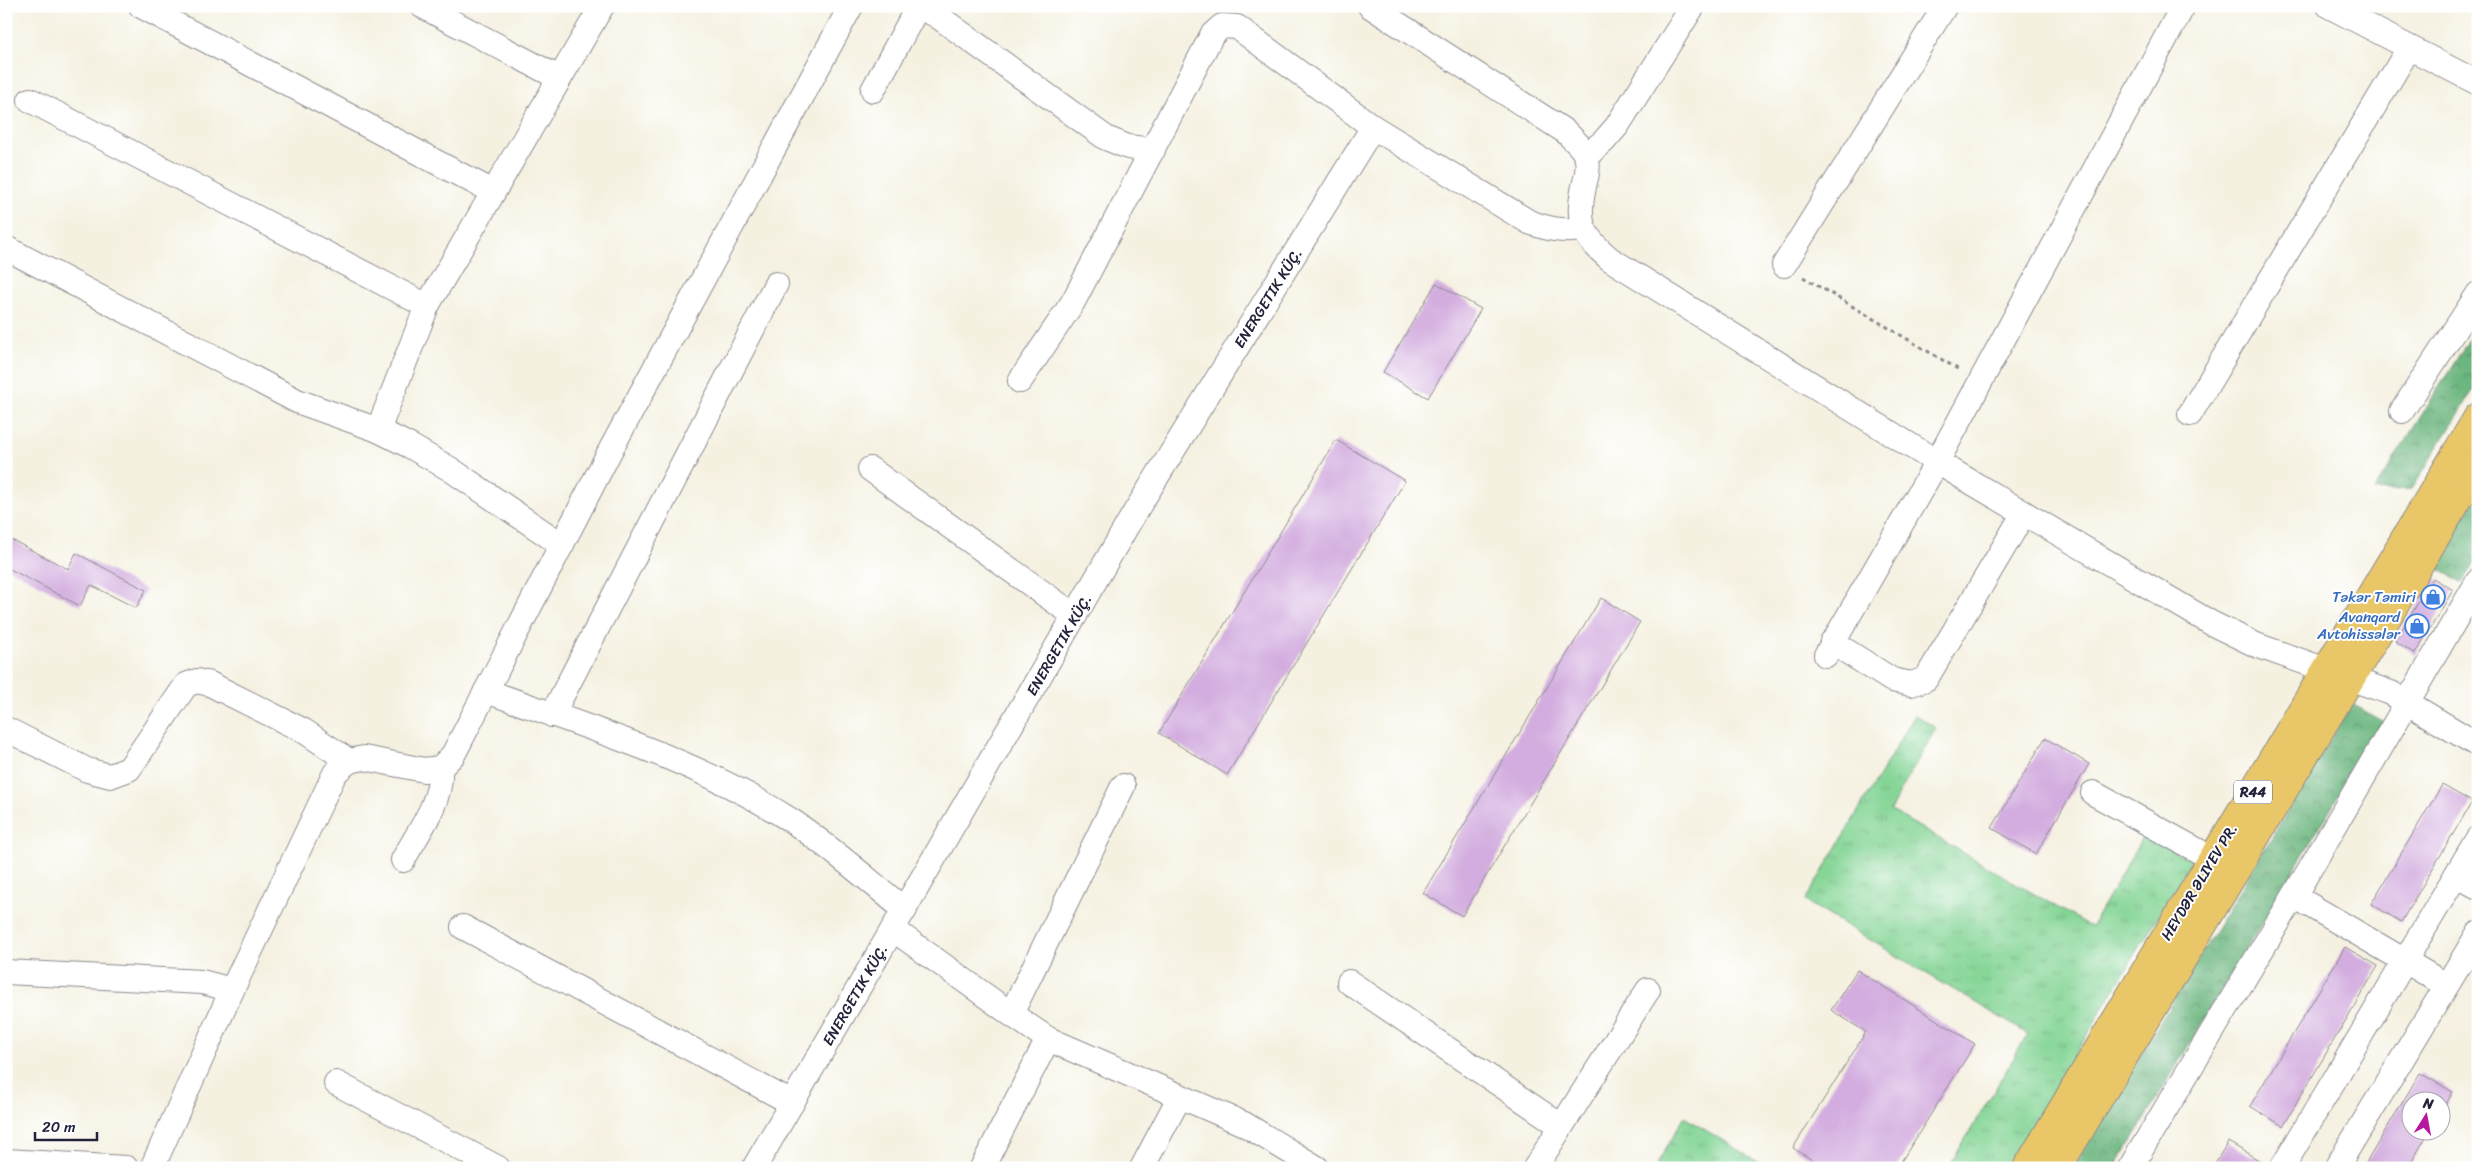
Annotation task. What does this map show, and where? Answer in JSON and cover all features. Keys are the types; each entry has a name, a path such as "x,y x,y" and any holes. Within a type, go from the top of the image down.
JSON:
{"main road":[{"name":"HEYDƏR ƏLIYEV PR.","path":"2027,1168 2478,417"},
{"name":"HEYDƏR ƏLIYEV PR.","path":"2057,1168 2478,466"}],"street":[{"path":"141,6 492,192"},
{"path":"422,6 559,78"},
{"path":"378,430 427,306 602,6"},
{"path":"152,1168 232,990 335,773 349,761 364,758 424,770 440,768 453,755 611,449 851,6"},
{"path":"1370,6 1566,132 1586,156 1587,172 1579,213 1582,229 1593,244 1610,259 1937,462 2211,623 2256,645 2375,686 2408,702 2478,745"},
{"path":"1586,156 1604,141 1617,126 1693,6"},
{"path":"1784,266 1945,6"},
{"path":"2024,513 1926,679 1911,684 1892,680 1829,649 1937,462 2183,6"},
{"path":"2339,8 2409,48 2478,83"},
{"path":"873,90 915,12 924,9 936,15 1106,138 1128,147 1152,150"},
{"path":"1020,381 1073,302 1212,35 1222,26 1237,27 1373,127 1529,222 1546,228 1564,231 1582,229"},
{"path":"2190,414 2409,48"},
{"path":"30,100 427,306"},
{"name":"ENERGETIK KÜÇ.","path":"754,1168 1135,512 1373,127"},
{"path":"6,248 297,402 378,430 450,469 562,545"},
{"path":"552,715 776,284"},
{"path":"2402,411 2478,294"},
{"path":"870,469 1075,616"},
{"path":"2130,1168 2408,702 2470,611 2478,581"},
{"path":"6,729 87,770 110,776 128,769 186,685 197,681 210,684 304,731 349,761"},
{"path":"486,691 661,755 733,788 791,821 899,920 1011,1014 1048,1038 1244,1124 1317,1168"},
{"path":"403,860 438,794 442,782 440,768"},
{"path":"1011,1014 1123,786"},
{"path":"2094,793 2213,860"},
{"path":"2282,1168 2478,838"},
{"path":"2456,875 2478,887"},
{"path":"2294,896 2446,986"},
{"path":"463,927 792,1103"},
{"path":"2336,1168 2478,934"},
{"path":"6,972 202,982 232,990"},
{"path":"1349,982 1561,1126"},
{"path":"1535,1168 1648,990"},
{"path":"982,1168 1048,1038"},
{"path":"336,1083 498,1168"},
{"path":"1142,1168 1180,1096"},
{"path":"6,1161 111,1165 126,1168"}],"path":[{"path":"1784,266 1981,382"}],"green space":[{"path":"2478,325 2478,383 2412,489 2374,491"},
{"path":"2478,494 2478,558 2463,583 2434,567"},
{"path":"2352,704 2383,721 2115,1168 2072,1168"},
{"path":"1915,715 1936,728 1890,810 2091,927 2144,835 2192,860 2007,1168 1948,1168 2028,1034 1805,901"},
{"path":"1684,1117 1768,1168 1664,1168 1657,1164"}],"building":[{"path":"1436,283 1481,309 1428,398 1383,372"},
{"path":"1336,440 1405,481 1227,775 1159,733"},
{"path":"6,537 68,569 76,553 146,590 136,608 91,585 80,606 6,567"},
{"path":"2433,578 2453,590 2415,654 2395,641"},
{"path":"1601,598 1640,622 1462,916 1423,893"},
{"path":"2045,738 2089,764 2036,854 1992,828"},
{"path":"2442,785 2472,802 2401,922 2371,904"},
{"path":"2345,947 2378,966 2283,1126 2250,1106"},
{"path":"1857,970 1975,1044 1897,1168 1825,1168 1793,1148 1866,1032 1831,1010"},
{"path":"2420,1073 2453,1092 2452,1094 2452,1092 2409,1092"},
{"path":"2402,1103 2402,1142 2423,1142 2408,1168 2363,1168"},
{"path":"2228,1142 2269,1166 2268,1168 2212,1168"}],"place":[{"name":"Təkər Təmiri","path":"2433,597"},
{"name":"Avanqard Avtohissələr","path":"2417,626"}]}
